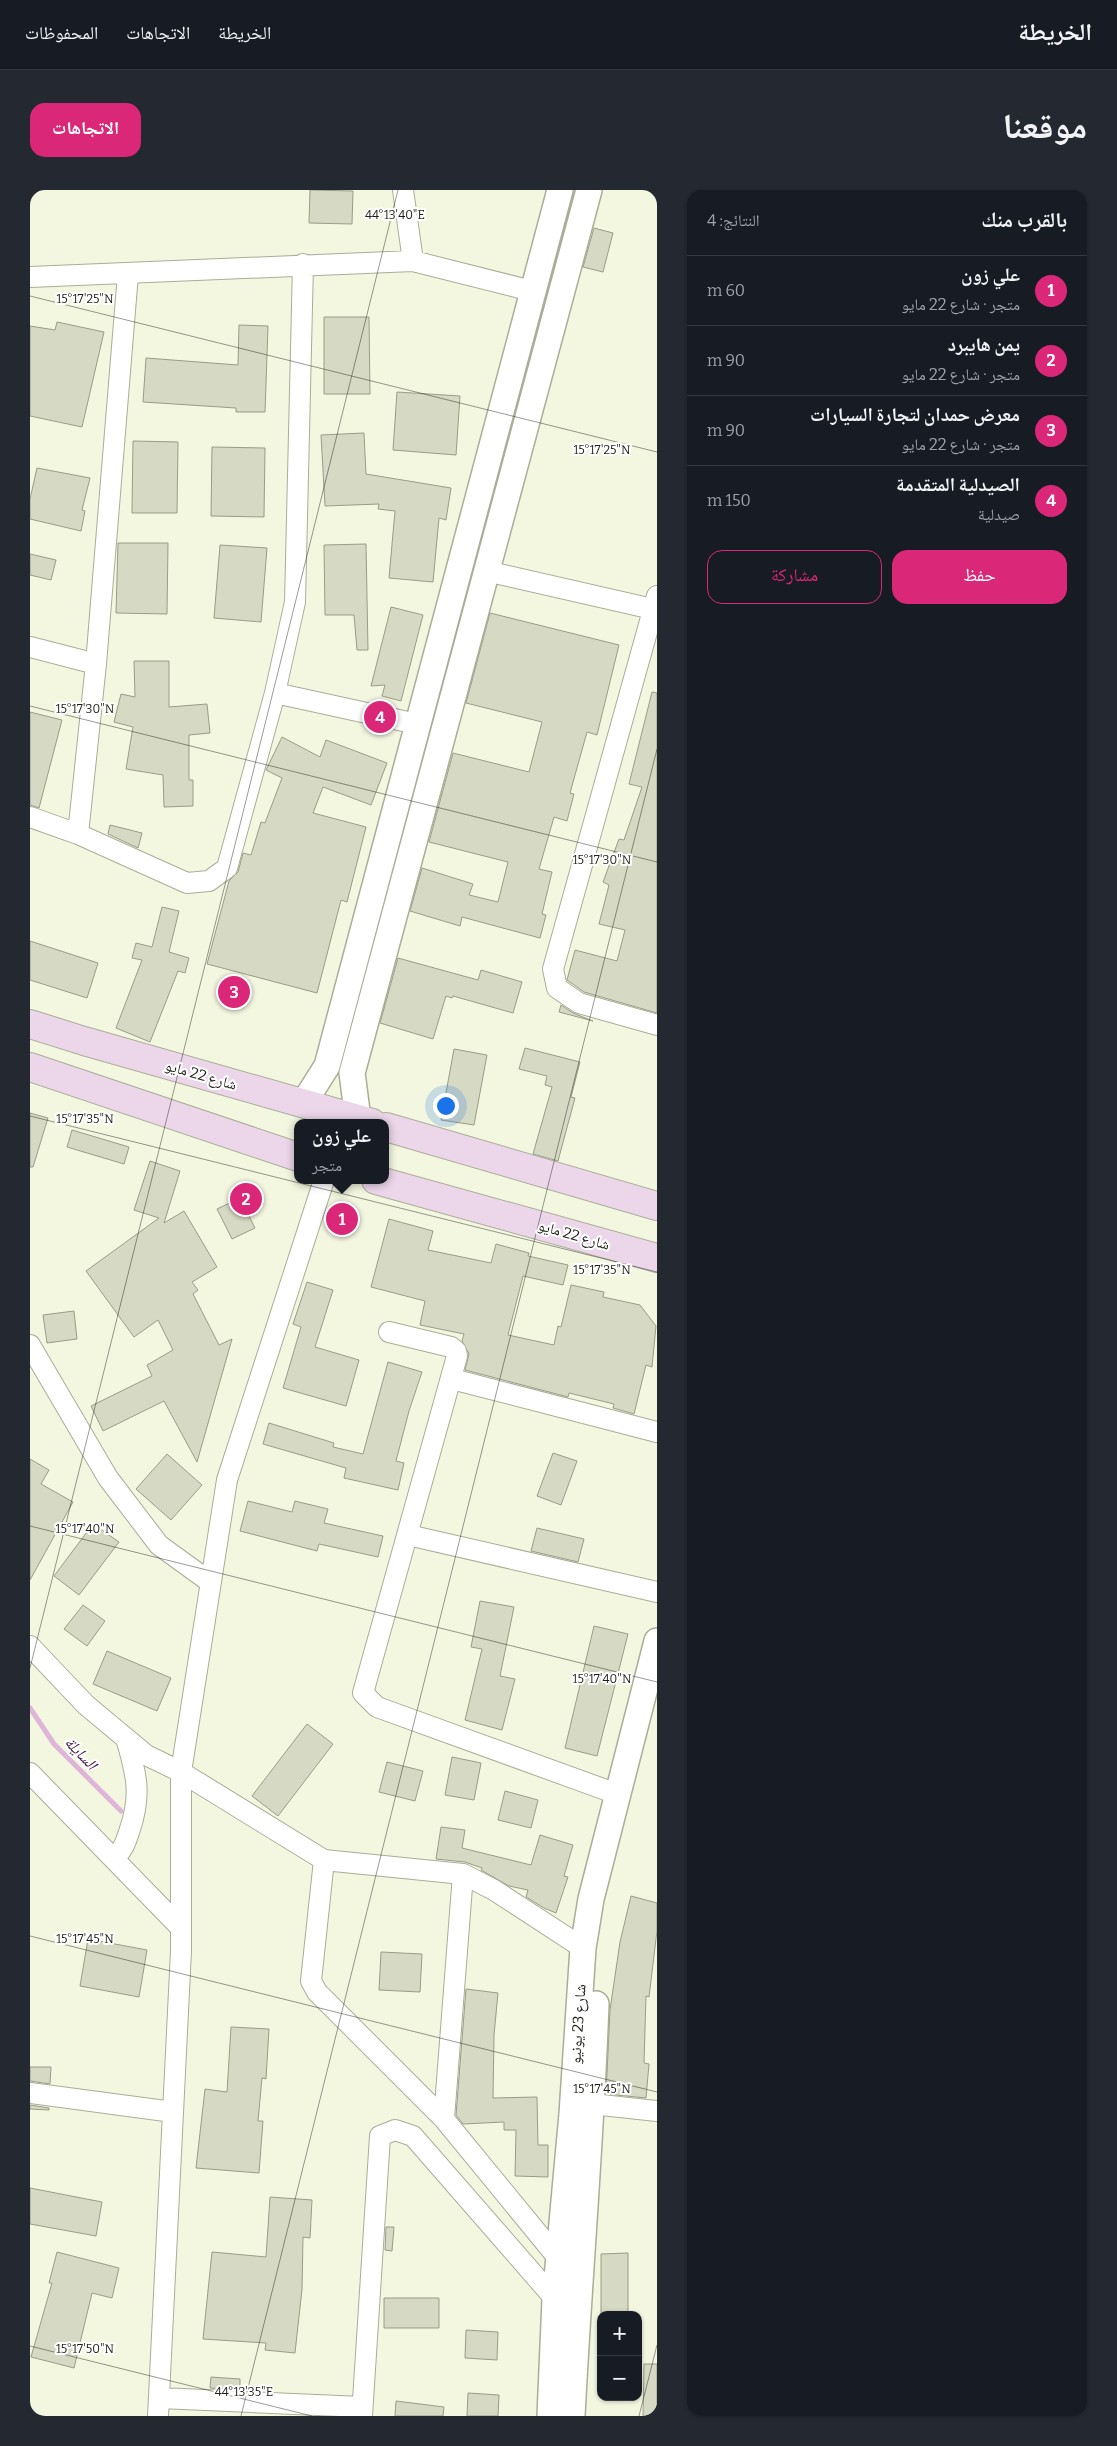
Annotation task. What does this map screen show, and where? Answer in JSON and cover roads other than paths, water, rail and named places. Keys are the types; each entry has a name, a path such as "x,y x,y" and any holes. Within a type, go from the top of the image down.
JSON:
{"main road":[{"name":"شارع 22 مايو","path":"30,1024 358,1119"},
{"path":"30,1067 294,1156"},
{"path":"389,1128 657,1206"},
{"name":"شارع 22 مايو","path":"389,1184 657,1258"}],"street":[{"path":"403,190 413,261"},
{"path":"303,1104 327,1066 416,724 560,190"},
{"path":"327,1066 329,1075 337,1080 349,1077 353,1072 589,190"},
{"path":"30,277 128,274 303,264 413,261 532,291 559,301"},
{"path":"30,817 78,834 188,883 209,880 227,868 275,693 295,602 303,264"},
{"path":"78,834 96,664 128,274"},
{"path":"460,564 486,571 656,605 553,968 557,988 579,1003 657,1025"},
{"path":"30,647 96,664"},
{"path":"275,693 416,724"},
{"path":"353,1072 365,1119"},
{"path":"323,1184 228,1480 210,1582 181,1772 181,1928 159,2407 362,2411 380,2136 394,2130 413,2136 555,2299"},
{"path":"389,1332 451,1347 456,1351 457,1356 363,1693 377,1707 617,1794"},
{"path":"30,1345 108,1478 159,1545 210,1582"},
{"path":"452,1379 657,1432"},
{"path":"408,1535 657,1592"},
{"name":"شارع 23 يونيو","path":"572,2416 579,2267 592,2104 591,1899 657,1641"},
{"path":"30,1646 86,1705 146,1755 181,1772 324,1860 462,1874 494,1890 590,1948"},
{"name":"شارع 23 يونيو","path":"550,2416 558,2258 590,1948 606,1904 657,1706"},
{"path":"114,1860 123,1851 128,1838 138,1797 136,1774 126,1738"},
{"path":"30,1773 181,1928"},
{"path":"324,1860 311,1981 317,1992 444,2119 558,2258"},
{"path":"444,2119 462,1874"},
{"path":"30,2093 173,2112"},
{"path":"592,2104 657,2111"}],"waterway":[{"name":"السايلة","path":"30,1708 54,1744 121,1811"}],"place":[{"name":"الصيدلية المتقدمة","path":"380,717"},
{"name":"معرض حمدان لتجارة السيارات","path":"234,992"},
{"name":"يمن هايبرد","path":"246,1199"},
{"name":"علي زون","path":"342,1219"}]}
